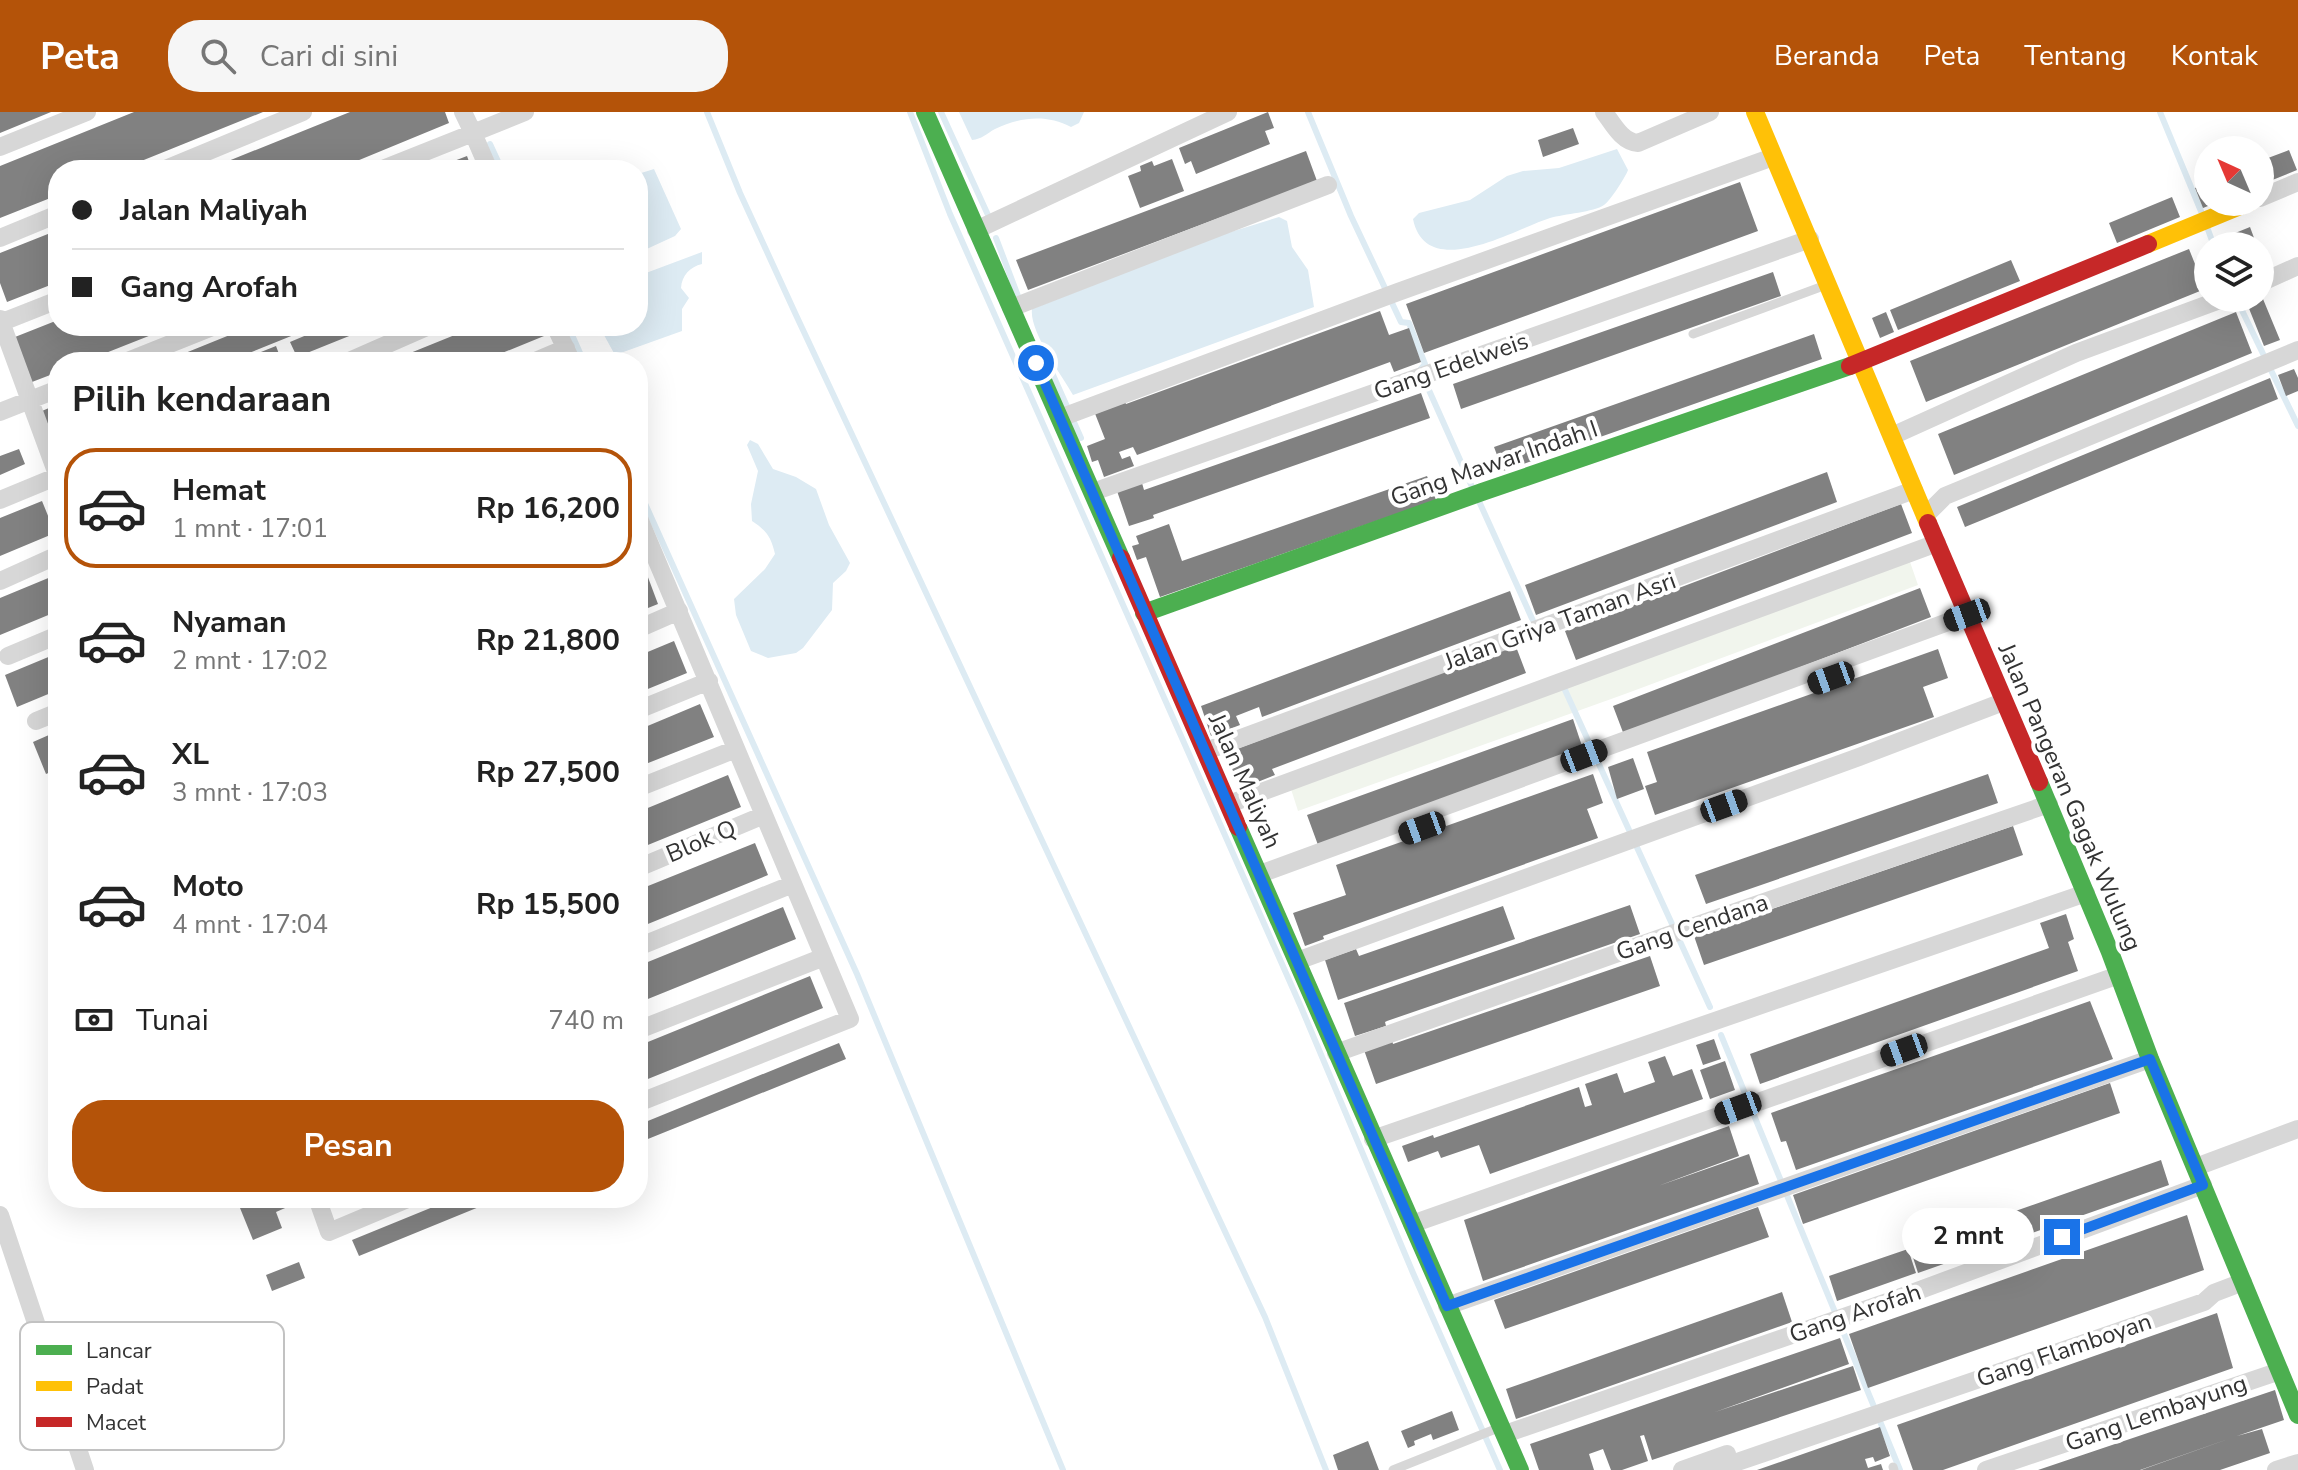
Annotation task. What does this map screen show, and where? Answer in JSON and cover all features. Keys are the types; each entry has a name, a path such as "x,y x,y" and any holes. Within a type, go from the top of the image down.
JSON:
{"street":[{"path":"0,147 87,112"},
{"path":"187,160 303,112"},
{"path":"463,112 477,131 486,160"},
{"name":"Jalan Maliyah","path":"925,112 976,230 1019,305 1069,414 1151,610 1270,877 1342,1051 1373,1139 1419,1221 1455,1304 1501,1431 1520,1470"},
{"path":"976,230 1228,112"},
{"path":"1604,112 1624,137 1638,143 1710,112"},
{"name":"Jalan Pangeran Gagak Wulung","path":"1755,112 2003,702 2049,804 2150,1059 2298,1415"},
{"path":"405,160 519,114"},
{"path":"1069,414 1773,157"},
{"path":"2274,192 2298,182"},
{"path":"1019,305 1328,185"},
{"name":"Gang Mawar Indah I","path":"1151,610 1475,494 1861,362 2216,216"},
{"path":"0,238 48,218"},
{"name":"Gang Edelweis","path":"1099,489 1810,239"},
{"path":"2274,277 2298,266"},
{"path":"48,304 1,321 48,451"},
{"path":"1892,436 2076,353 2194,309"},
{"path":"150,352 190,336"},
{"path":"370,352 406,336"},
{"path":"1925,516 1945,496 2298,350"},
{"path":"0,412 48,393"},
{"path":"0,500 48,480"},
{"name":"Jalan Griya Taman Asri","path":"1213,748 1914,490"},
{"path":"1237,801 1937,543"},
{"path":"648,557 679,611 850,1019 648,1099"},
{"path":"0,581 48,559"},
{"path":"648,625 679,611"},
{"path":"1270,877 1969,621"},
{"path":"8,656 48,639"},
{"path":"648,706 709,681"},
{"path":"1304,959 2003,702"},
{"path":"36,721 48,716"},
{"path":"648,784 736,749"},
{"name":"Gang Cendana","path":"1342,1051 2049,804"},
{"name":"Blok Q","path":"648,864 764,815"},
{"path":"648,943 793,884"},
{"path":"1373,1139 2086,893"},
{"path":"648,1026 824,957"},
{"path":"1419,1221 2119,975"},
{"path":"1455,1304 2150,1059"},
{"name":"Gang Arofah","path":"1501,1431 1846,1316 2199,1176 2298,1129"},
{"path":"321,1208 329,1232 386,1208"},
{"path":"0,1215 36,1322"},
{"name":"Gang Flamboyan","path":"1714,1470 1875,1409 2204,1302 2214,1293 2243,1282"},
{"name":"Gang Lembayung","path":"1986,1470 2280,1371"},
{"path":"1682,1470 1875,1409"},
{"path":"78,1450 85,1470"},
{"path":"2276,1470 2298,1463"}],"lane":[{"path":"1693,334 1829,284"},
{"path":"1393,1470 1501,1431"}],"shaded area":[{"path":"959,112 1084,112 1079,123 1071,127 1052,120 1023,120 972,140"},
{"path":"1617,149 1628,170 1610,199 1599,207 1550,218 1495,240 1453,250 1435,247 1421,238 1413,219 1419,213 1470,200 1507,176 1523,171 1559,168"},
{"path":"654,169 681,229 675,236 648,248 648,171"},
{"path":"1279,217 1287,221 1292,247 1308,270 1314,307 1073,395 1040,340 1032,309 1221,235"},
{"path":"702,252 702,264 687,272 683,279 681,288 689,298 682,309 682,331 623,352 613,352 605,336 648,336 648,272"},
{"path":"750,440 758,444 773,469 796,477 816,489 829,525 850,563 833,583 832,610 803,648 796,653 768,658 751,651 736,615 734,599 765,569 775,554 768,535 752,521 751,504 758,471 747,445"},
{"path":"1909,559 1918,585 1298,811 1291,789"}],"building":[{"path":"0,112 51,112 0,133"},
{"path":"134,112 263,112 144,160 48,160 48,199 0,218 0,166"},
{"path":"350,112 445,112 449,123 359,160 231,160"},
{"path":"1268,112 1274,128 1265,131 1270,144 1196,174 1191,161 1185,164 1179,148"},
{"path":"1573,128 1579,144 1543,157 1538,140"},
{"path":"2289,150 2297,170 2274,179 2274,156"},
{"path":"1306,151 1317,181 1028,290 1016,260"},
{"path":"1172,159 1184,191 1140,208 1128,176 1141,171 1140,166 1152,161 1154,166"},
{"path":"1740,182 1758,231 1424,353 1406,304"},
{"path":"2172,197 2180,217 2117,243 2109,223"},
{"path":"48,234 48,286 7,302 0,283 0,253"},
{"path":"2189,249 2194,262 2194,293 1926,402 1910,361"},
{"path":"2011,260 2020,281 1898,330 1890,310"},
{"path":"1773,272 1781,296 1461,409 1453,384"},
{"path":"1380,311 1389,335 1409,328 1421,362 1394,372 1390,362 1137,455 1133,447 1119,452 1122,459 1130,456 1134,466 1104,477 1098,460 1092,462 1087,446 1105,439 1094,411 1124,400 1126,404"},
{"path":"1886,312 1894,332 1880,338 1872,318"},
{"path":"2236,312 2252,353 1954,475 1938,434"},
{"path":"2250,312 2268,312 2280,340 2264,346"},
{"path":"48,324 48,336 149,336 108,352 48,352 48,376 32,382 15,337"},
{"path":"1814,334 1822,359 1503,471 1494,447"},
{"path":"227,336 291,336 252,352 188,352"},
{"path":"304,336 349,336 309,352 295,352 290,342"},
{"path":"452,336 544,336 505,352 413,352"},
{"path":"276,346 278,352 261,352"},
{"path":"2294,369 2298,391 2286,396 2278,375"},
{"path":"2270,378 2278,399 1965,527 1957,507"},
{"path":"1421,393 1430,418 1129,526 1117,491 1142,483 1144,490"},
{"path":"48,408 48,426 42,411"},
{"path":"19,449 25,464 0,475 0,456"},
{"path":"1827,472 1837,502 1536,615 1525,585"},
{"path":"1427,476 1436,500 1160,597 1146,557 1137,560 1132,546 1139,544 1136,536 1169,524 1182,561"},
{"path":"42,501 48,516 48,536 0,556 0,518"},
{"path":"1901,504 1912,533 1576,660 1565,631"},
{"path":"648,577 658,604 648,608"},
{"path":"48,578 48,615 0,635 0,598"},
{"path":"1920,588 1931,617 1624,735 1613,706"},
{"path":"1510,591 1521,620 1262,717 1259,707 1236,716 1240,725 1211,736 1201,706"},
{"path":"674,641 687,673 648,689 648,652"},
{"path":"1515,644 1526,673 1272,769 1275,775 1240,789 1226,753"},
{"path":"1938,649 1948,678 1923,687 1934,717 1655,815 1645,786 1657,782 1647,752"},
{"path":"48,657 48,694 17,707 5,675"},
{"path":"700,704 714,737 648,763 648,726"},
{"path":"1573,719 1583,749 1318,845 1307,815"},
{"path":"48,735 48,773 46,774 33,742"},
{"path":"1633,758 1644,789 1617,799 1608,767"},
{"path":"1593,774 1603,803 1587,809 1598,838 1323,936 1324,939 1305,946 1293,913 1346,895 1336,865"},
{"path":"1988,774 1998,803 1706,904 1695,875"},
{"path":"728,775 741,807 648,845 648,808"},
{"path":"2013,826 2023,855 1704,965 1694,936"},
{"path":"755,843 768,875 648,924 648,886"},
{"path":"1630,905 1640,934 1387,1021 1386,1026 1355,1036 1344,1003"},
{"path":"1503,906 1515,939 1338,1000 1325,960 1356,949 1359,956"},
{"path":"783,907 796,939 648,999 648,962"},
{"path":"2066,914 2074,939 2068,942 2078,971 1760,1084 1750,1054 2049,948 2040,923"},
{"path":"1650,956 1660,986 1376,1084 1364,1050 1392,1040 1393,1044"},
{"path":"810,976 823,1008 648,1079 648,1042"},
{"path":"2090,1001 2113,1059 1796,1170 1786,1141 1781,1142 1771,1113"},
{"path":"1714,1039 1721,1059 1703,1065 1696,1045"},
{"path":"839,1043 846,1059 648,1139 648,1121"},
{"path":"1665,1056 1673,1076 1692,1069 1703,1099 1490,1174 1479,1145 1441,1158 1438,1151 1408,1162 1402,1146 1433,1135 1434,1138 1579,1087 1585,1107 1592,1105 1585,1084 1617,1073 1624,1093 1655,1082 1648,1062"},
{"path":"1725,1061 1735,1090 1710,1099 1700,1070"},
{"path":"2110,1083 2120,1113 1803,1224 1793,1195"},
{"path":"1729,1126 1739,1156 1658,1186 1749,1154 1759,1184 1483,1281 1464,1220"},
{"path":"2161,1160 2169,1185 1918,1273 1910,1248"},
{"path":"1758,1207 1769,1237 1505,1329 1494,1300"},
{"path":"240,1208 285,1208 276,1212 282,1228 253,1240"},
{"path":"430,1208 477,1208 359,1256 352,1240"},
{"path":"2187,1215 2204,1270 1868,1388 1849,1334"},
{"path":"1908,1249 1916,1273 1837,1301 1829,1276"},
{"path":"299,1262 305,1278 272,1291 266,1275"},
{"path":"1782,1292 1792,1322 1516,1419 1506,1389"},
{"path":"2217,1313 2233,1368 1943,1470 1913,1470 1897,1425"},
{"path":"1840,1338 1849,1364 1715,1412 1853,1366 1861,1390 1652,1460 1644,1435 1640,1436 1648,1461 1622,1470 1611,1470 1603,1449 1589,1454 1594,1470 1539,1470 1530,1444"},
{"path":"2275,1390 2284,1420 2237,1436 2262,1429 2270,1453 2220,1470 2141,1470 2234,1437 2140,1470 2038,1470"},
{"path":"1452,1411 1459,1430 1433,1440 1431,1434 1414,1441 1415,1445 1408,1448 1401,1431"},
{"path":"1880,1427 1890,1456 1875,1462 1873,1457 1865,1459 1868,1468 1881,1464 1883,1470 1757,1470"},
{"path":"1368,1441 1379,1470 1338,1470 1333,1455"}],"waterway":[{"path":"707,112 796,315 1265,1317 1326,1470"},
{"path":"910,112 950,214 1301,1007 1500,1470"},
{"path":"941,112 988,215"},
{"path":"1308,112 1351,216 1401,322 1409,323 1425,364 1420,370 1473,489"},
{"path":"2160,112 2194,194"},
{"path":"490,144 497,160"},
{"path":"2207,227 2209,232"},
{"path":"996,238 1018,296"},
{"path":"2243,312 2298,426"},
{"path":"572,336 580,352"},
{"path":"1045,357 1081,438"},
{"path":"1478,499 1534,623"},
{"path":"648,510 857,974 1063,1470"},
{"path":"1565,690 1710,1007"},
{"path":"1721,1035 1900,1470"}],"traffic: fast":[{"path":"925,112 1121,558"},
{"path":"1144,613 1482,492 1850,366"},
{"path":"2039,782 2298,1415"},
{"path":"1238,827 1520,1470"}],"traffic: slow":[{"path":"1755,112 1928,523"},
{"path":"2148,244 2216,216"}],"traffic: jam":[{"path":"1850,366 2148,244"},
{"path":"1928,523 2039,782"},
{"path":"1121,558 1238,827"}],"route":[{"path":"1036,363 1447,1306 2150,1059 2203,1185 2062,1237"}]}
